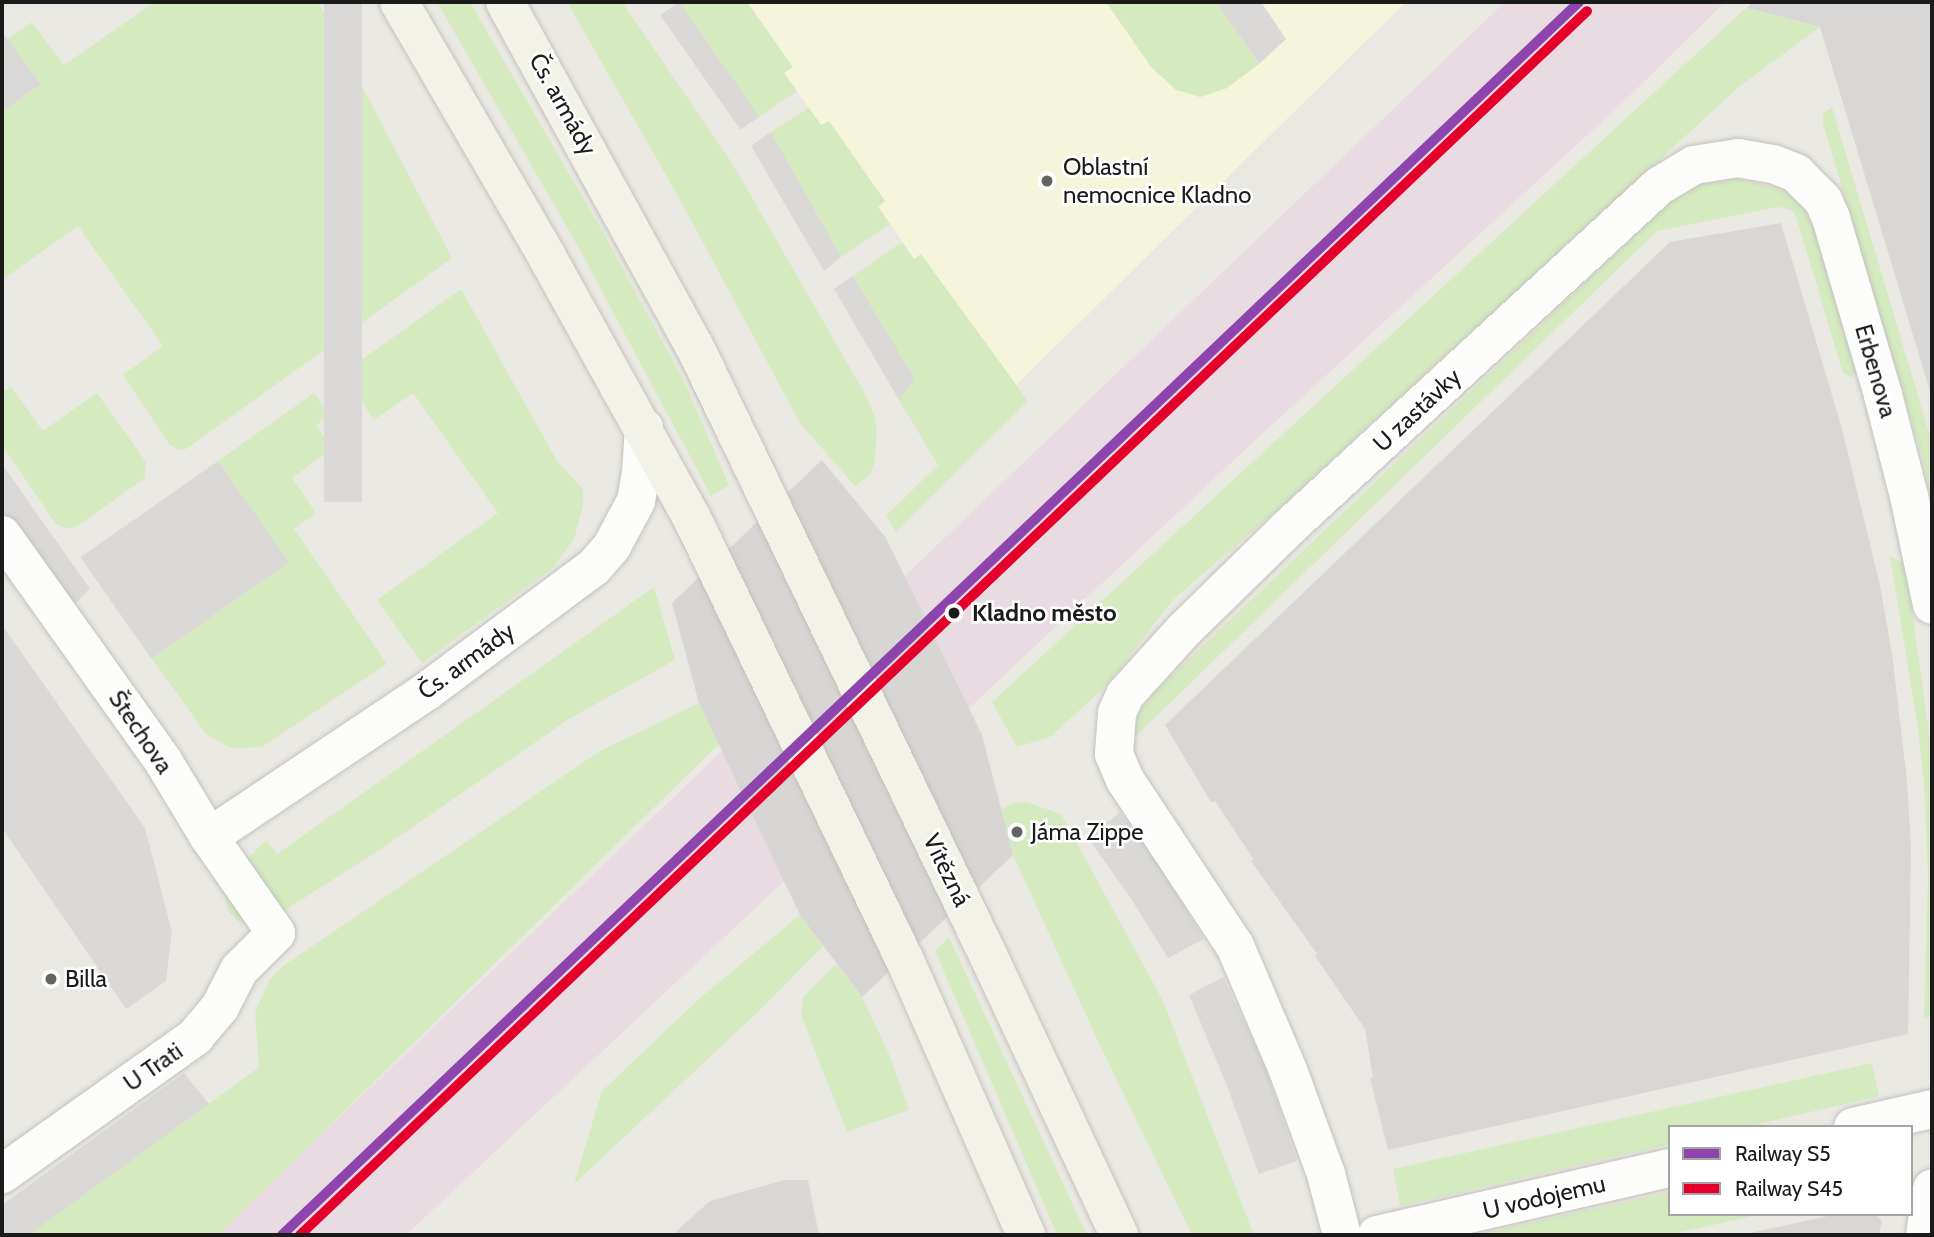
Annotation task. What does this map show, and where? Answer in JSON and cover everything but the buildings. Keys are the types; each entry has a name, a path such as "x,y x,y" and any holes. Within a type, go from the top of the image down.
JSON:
{"main road":[{"path":"399,2 644,428 714,562 904,958 1026,1235"},
{"name":"Čs. armády","path":"505,2 695,347 772,508"},
{"name":"Vítězná","path":"772,508 963,902 1119,1235"}],"street":[{"name":"U zastávky","path":"1342,1235 1322,1161 1288,1069 1235,946 1118,768 1114,754 1117,713 1125,695 1184,630 1288,528 1659,186 1694,165 1714,160 1738,158 1773,164"},
{"name":"Erbenova","path":"1773,164 1796,173 1810,185 1823,200 1831,218 1884,395 1932,605"},
{"name":"Čs. armády","path":"209,837 427,691 594,567 612,546 636,501 642,474 644,428"},
{"name":"Štechova","path":"2,535 163,761 209,837 276,933"},
{"name":"U Trati","path":"2,1174 195,1037 220,1007 239,970 276,933"},
{"path":"1862,1125 1932,1109"},
{"name":"U vodojemu","path":"1377,1235 1668,1168"},
{"path":"1926,1235 1932,1189"}],"shaded area":[{"path":"324,2 362,2 362,502 324,502"},
{"path":"679,2 759,117 740,130 660,15"},
{"name":"Oblastní nemocnice Kladno","path":"747,2 1406,2 1015,386 921,255 914,259 878,206 885,201 829,121 822,126 784,73 792,67"},
{"path":"1216,2 1261,2 1286,39 1259,64"},
{"path":"1505,2 1725,2 1619,106 1250,445 406,1235 216,1235"},
{"path":"1753,2 1932,2 1932,398 1820,27 1747,8"},
{"path":"2,32 41,84 2,112"},
{"path":"771,132 841,257 824,271 751,146"},
{"path":"1781,223 1842,429 1880,585 1892,654 1907,781 1911,846 1908,1034 1388,1150 1370,1078 1373,1078 1365,1029 1315,956 1317,954 1251,861 1254,860 1215,801 1211,802 1165,725 1670,242"},
{"path":"853,276 915,379 899,400 834,289"},
{"path":"218,461 289,563 152,659 80,557"},
{"path":"2,464 90,589 61,617 2,535"},
{"path":"2,625 145,828 172,932 166,981 126,1009 2,828"},
{"path":"1120,812 1162,870 1204,939 1168,958 1130,897 1088,838"},
{"path":"1223,977 1265,1066 1297,1161 1259,1174 1227,1086 1189,995"},
{"path":"184,1073 209,1104 29,1235 2,1235 2,1205"},
{"path":"784,1180 808,1180 819,1235 672,1235 710,1201"},
{"path":"1828,1216 1877,1216 1882,1221 1879,1235 1741,1235"}],"green space":[{"path":"155,2 318,2 452,258 186,449 179,450 169,444 123,375 163,346 78,226 2,280 2,112 41,84 7,40 32,22 64,65"},
{"path":"437,2 470,2 604,234 684,381 729,485 711,496 579,248"},
{"path":"567,2 622,2 732,163 864,392 874,414 877,429 875,460 870,475 855,486 800,423 679,198"},
{"path":"679,2 747,2 793,67 784,73 797,91 759,117"},
{"path":"1106,2 1216,2 1259,64 1227,88 1200,97 1176,90 1151,67"},
{"path":"1746,8 1820,27 1739,87 1270,516 1174,599 1107,685 1050,737 1017,747 992,702"},
{"path":"1832,107 1932,443 1932,503 1921,453 1823,124 1823,113"},
{"path":"809,108 821,125 829,121 885,201 878,207 890,224 841,257 771,132"},
{"path":"1737,179 1784,190 1807,213 1815,227 1855,371 1852,378 1843,373 1796,216 1791,210 1778,207 1657,231 1136,736 1131,728 1152,694 1670,202 1700,185"},
{"path":"902,242 914,259 921,254 1028,401 896,532 886,516 938,465 899,400 915,379 853,276"},
{"path":"461,289 557,461 583,489 583,506 574,539 554,567 422,663 377,600 498,513 413,393 374,420 343,373"},
{"path":"11,387 43,431 97,393 146,462 145,478 76,527 66,528 56,524 2,445 2,393"},
{"path":"314,393 330,415 316,425 332,449 292,478 316,513 294,529 387,664 262,747 231,748 206,734 152,659 289,563 218,461"},
{"path":"1890,556 1901,562 1907,576 1932,753 1932,1013 1924,1019 1928,876 1924,782 1918,728"},
{"path":"654,587 675,660 569,719 381,849 265,923 250,925 238,921 228,911 223,891 226,881 266,840 277,854"},
{"path":"699,703 720,743 218,1235 29,1235 259,1067 255,1012 270,979 283,966 600,751"},
{"path":"1026,802 1061,814 1162,999 1254,1235 1192,1235 1097,1039 1013,855 1001,810 1013,803"},
{"path":"800,915 823,946 759,1011 574,1184 602,1091 699,999"},
{"path":"949,937 1087,1235 1057,1235 935,951"},
{"path":"836,964 862,997 889,1054 909,1110 847,1132 801,1015 803,997"},
{"path":"1872,1063 1879,1096 1755,1125 1668,1125 1668,1144 1400,1206 1393,1169"},
{"path":"1668,1192 1668,1216 1753,1216 1668,1235 1475,1235"}],"pier":[{"path":"822,460 886,538 982,735 1013,855 862,997 800,915 699,703 672,603"}],"rail line":[{"name":"S5","path":"282,1235 1579,2"},
{"name":"S45","path":"300,1235 1587,11"}],"place":[{"name":"Oblastní nemocnice Kladno","path":"1047,181"},
{"name":"Kladno město","path":"954,613"},
{"name":"Jáma Zippe","path":"1017,832"},
{"name":"Billa","path":"51,979"}]}
